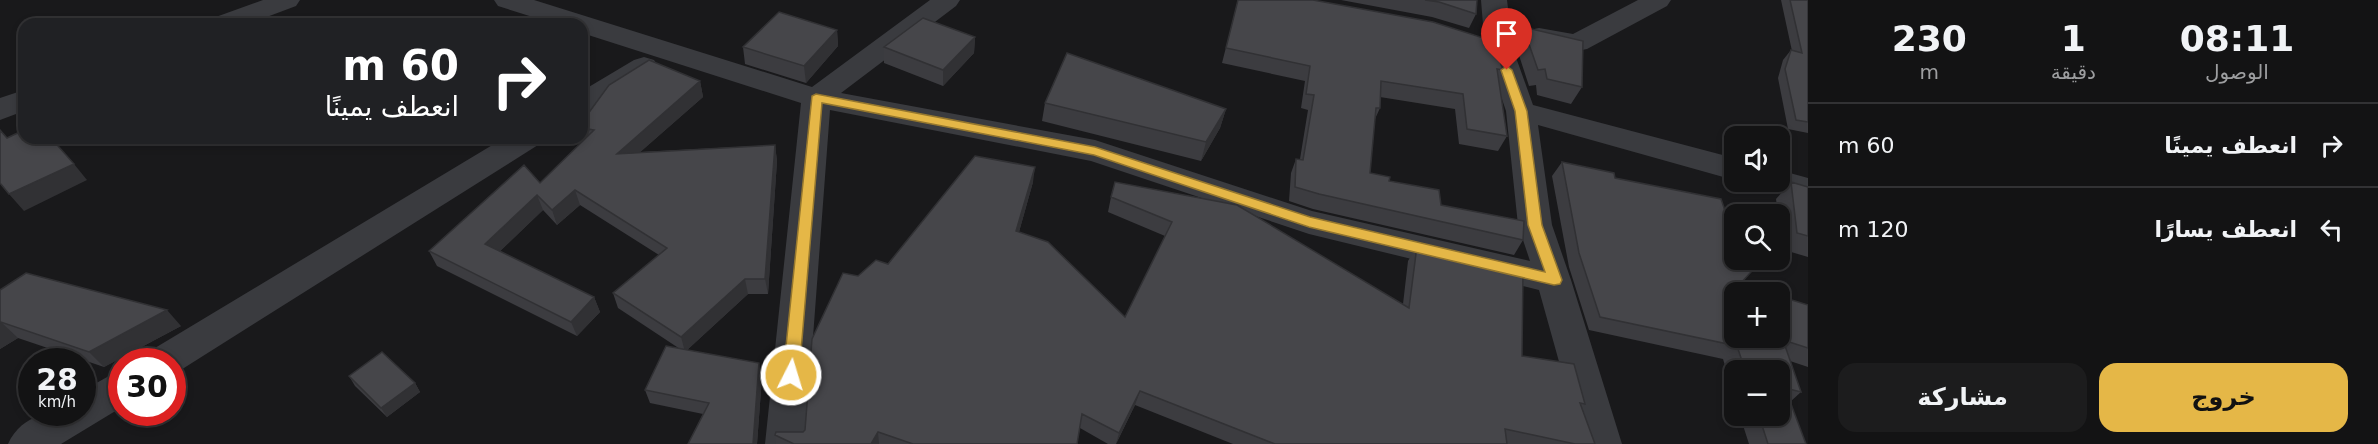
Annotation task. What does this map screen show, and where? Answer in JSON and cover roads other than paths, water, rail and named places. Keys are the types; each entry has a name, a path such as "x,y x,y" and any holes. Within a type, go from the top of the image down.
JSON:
{"street":[{"path":"239,18 287,0"},
{"path":"507,0 564,18"},
{"path":"785,444 816,98 947,0"},
{"path":"1602,444 1554,280 1535,225 1521,111 1491,30 1577,43 1658,0"},
{"path":"588,26 816,98 1095,151 1309,222 1554,280"},
{"path":"588,100 668,51"},
{"path":"0,110 18,102"},
{"path":"1521,111 1724,166"},
{"path":"186,348 517,144"},
{"path":"1790,184 1808,189"},
{"path":"28,444 64,426"}]}
